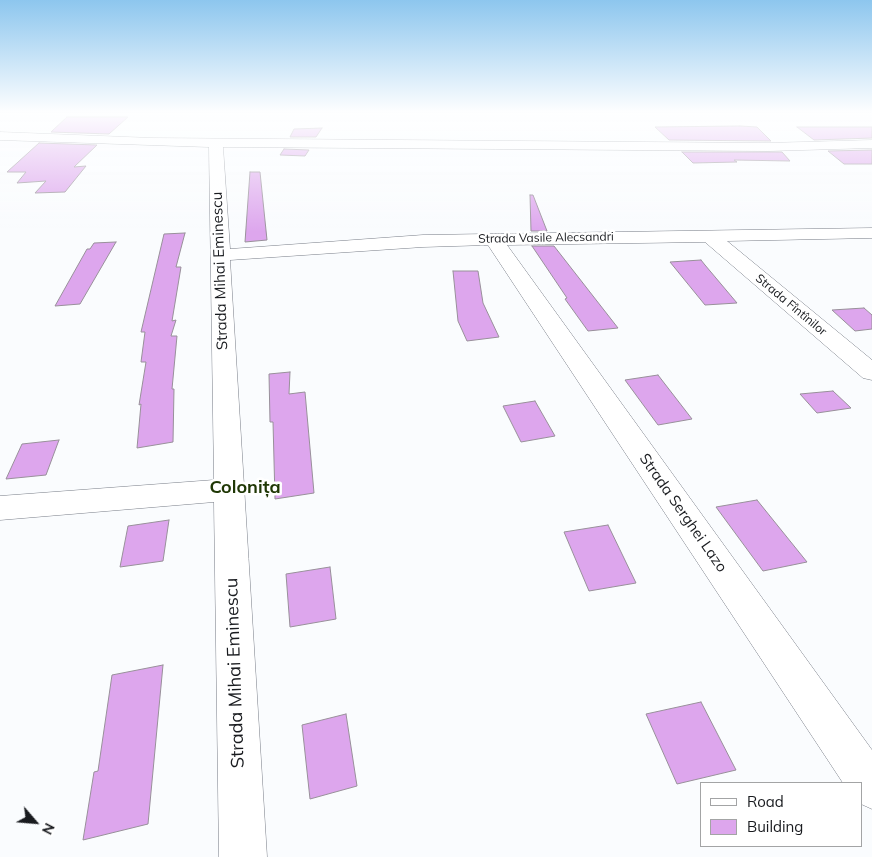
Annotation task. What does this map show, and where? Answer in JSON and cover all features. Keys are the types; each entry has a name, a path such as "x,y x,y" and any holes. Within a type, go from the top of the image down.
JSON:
{"street":[{"name":"Strada Mihai Eminescu","path":"216,152 243,857"},
{"name":"Strada Vasile Alecsandri","path":"220,255 423,241 872,234"},
{"name":"Strada Fîntînilor","path":"710,236 872,373"},
{"name":"Strada Serghei Lazo","path":"493,239 872,787"},
{"path":"0,508 228,490"}],"building":[{"path":"29,152 90,152 74,167 86,166 65,192 35,193 46,181 17,183 26,172 7,172"},
{"path":"282,152 308,152 305,156 280,155"},
{"path":"682,152 782,152 790,161 734,160 737,162 693,163"},
{"path":"829,152 872,152 872,164 844,164"},
{"path":"250,172 260,172 267,240 245,242"},
{"path":"530,195 533,195 547,231 531,231"},
{"path":"185,233 176,267 181,267 172,321 176,320 171,336 177,336 172,389 174,389 173,442 137,448 141,404 139,405 146,362 141,362 145,332 141,332 164,234"},
{"path":"116,242 80,304 55,306 87,249 90,249 94,243"},
{"path":"532,246 554,246 618,328 588,331 565,299 567,298"},
{"path":"701,260 737,303 705,305 670,262"},
{"path":"453,271 478,271 483,303 499,337 467,341 458,321"},
{"path":"864,308 872,315 872,329 855,331 832,310"},
{"path":"290,372 289,394 305,392 314,493 275,499 273,422 270,422 269,374"},
{"path":"658,375 692,419 658,425 625,380"},
{"path":"833,391 851,408 817,413 800,394"},
{"path":"535,401 555,436 521,442 503,406"},
{"path":"59,440 46,475 6,479 22,444"},
{"path":"757,500 807,562 763,571 716,507"},
{"path":"169,520 163,561 120,567 128,526"},
{"path":"608,525 636,583 589,591 564,532"},
{"path":"330,567 336,619 290,627 286,574"},
{"path":"163,665 148,824 83,840 94,772 98,771 112,675"},
{"path":"701,702 736,770 677,784 646,714"},
{"path":"346,714 357,786 310,799 302,725"}],"district":[{"name":"Colonița","path":"245,488"}]}
